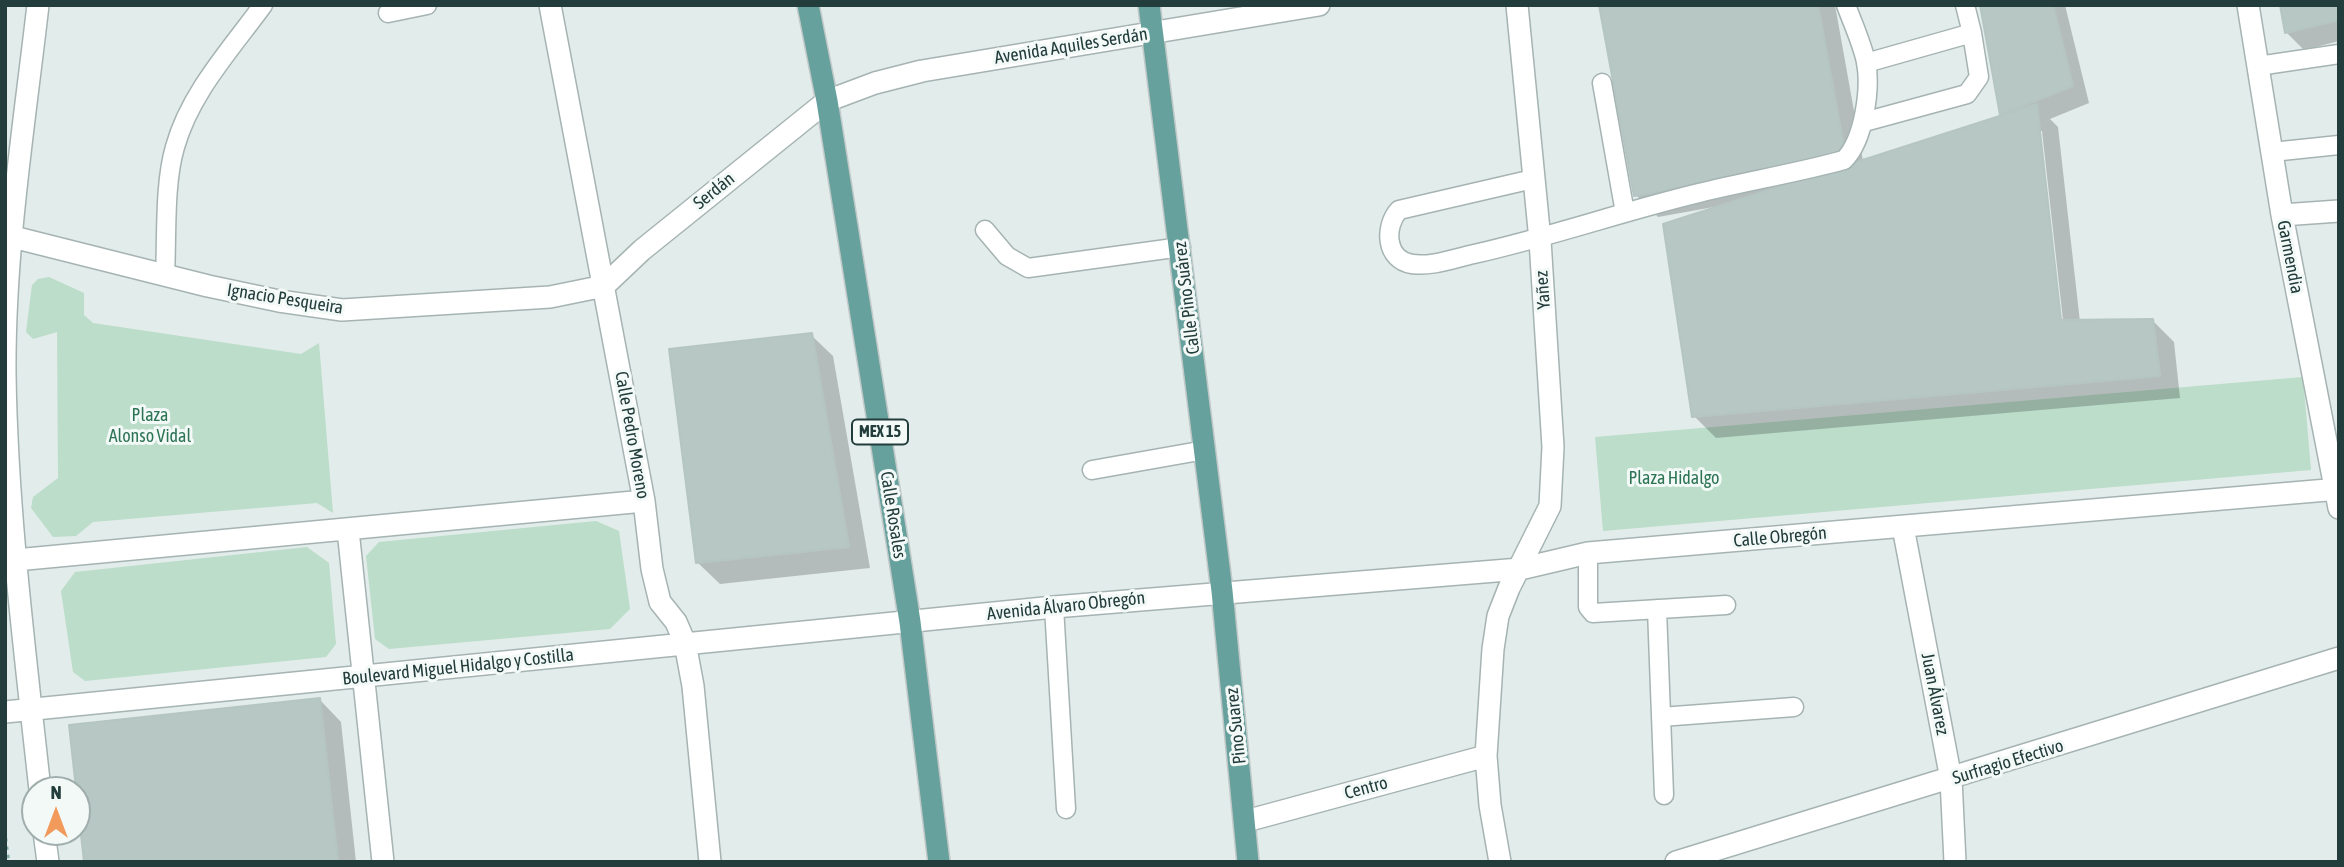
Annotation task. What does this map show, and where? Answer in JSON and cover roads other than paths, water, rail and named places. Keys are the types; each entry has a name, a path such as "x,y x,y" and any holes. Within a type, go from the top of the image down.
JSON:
{"main road":[{"name":"Calle Rosales","path":"808,5 827,100 910,622 939,862"},
{"name":"Calle Pino Suárez","path":"1149,5 1222,591"},
{"name":"Pino Suarez","path":"1222,591 1248,862"}],"street":[{"path":"38,5 8,237 5,374 11,560 39,776"},
{"name":"Calle Pedro Moreno","path":"550,5 644,501 652,569 660,602 676,622 685,643 693,686 710,862"},
{"name":"Avenida Aquiles Serdán","path":"827,100 875,83 922,71 1319,5"},
{"name":"Yañez","path":"1500,862 1490,805 1486,756 1487,699 1498,616 1550,506 1553,447 1540,240 1517,5"},
{"name":"Garmendia","path":"2248,5 2282,215 2338,496"},
{"name":"Serdán","path":"604,286 642,250 827,100"},
{"path":"2282,215 2339,211"},
{"name":"Ignacio Pesqueira","path":"8,237 279,301 342,310 550,297 604,286"},
{"name":"Calle Obregón","path":"1222,591 1520,569 1588,553 2338,496"},
{"path":"11,560 644,501"},
{"name":"Juan Álvarez","path":"1903,527 1951,779 1955,862"},
{"path":"348,530 383,862"},
{"name":"Avenida Álvaro Obregón","path":"910,622 1222,591"},
{"name":"Boulevard Miguel Hidalgo y Costilla","path":"5,712 910,622"},
{"name":"Surfragio Efectivo","path":"1676,862 1712,856 2339,658"},
{"name":"Centro","path":"1246,821 1486,756"}],"lane":[{"path":"165,276 169,194 178,138 186,117 208,80 263,5"},
{"path":"388,13 427,5"},
{"path":"1534,178 1399,210 1390,219 1387,229 1393,253 1401,261 1428,264 1540,240 1625,213 1844,160 1851,154 1864,122 1866,63 1846,5"},
{"path":"1864,122 1967,94 1979,77 1965,5"},
{"path":"1866,63 1972,33"},
{"path":"2258,66 2339,54"},
{"path":"1602,83 1625,213"},
{"path":"2272,152 2339,145"},
{"path":"985,230 1007,256 1028,268 1181,247"},
{"path":"1093,470 1205,450"},
{"path":"1588,553 1588,607 1592,613 1726,605"},
{"path":"1054,607 1066,809"},
{"path":"1657,609 1664,795"},
{"path":"1661,717 1794,707"}],"park label":[{"name":"Plaza Alonso Vidal","path":"150,425"},
{"name":"Plaza Hidalgo","path":"1674,478"}]}
